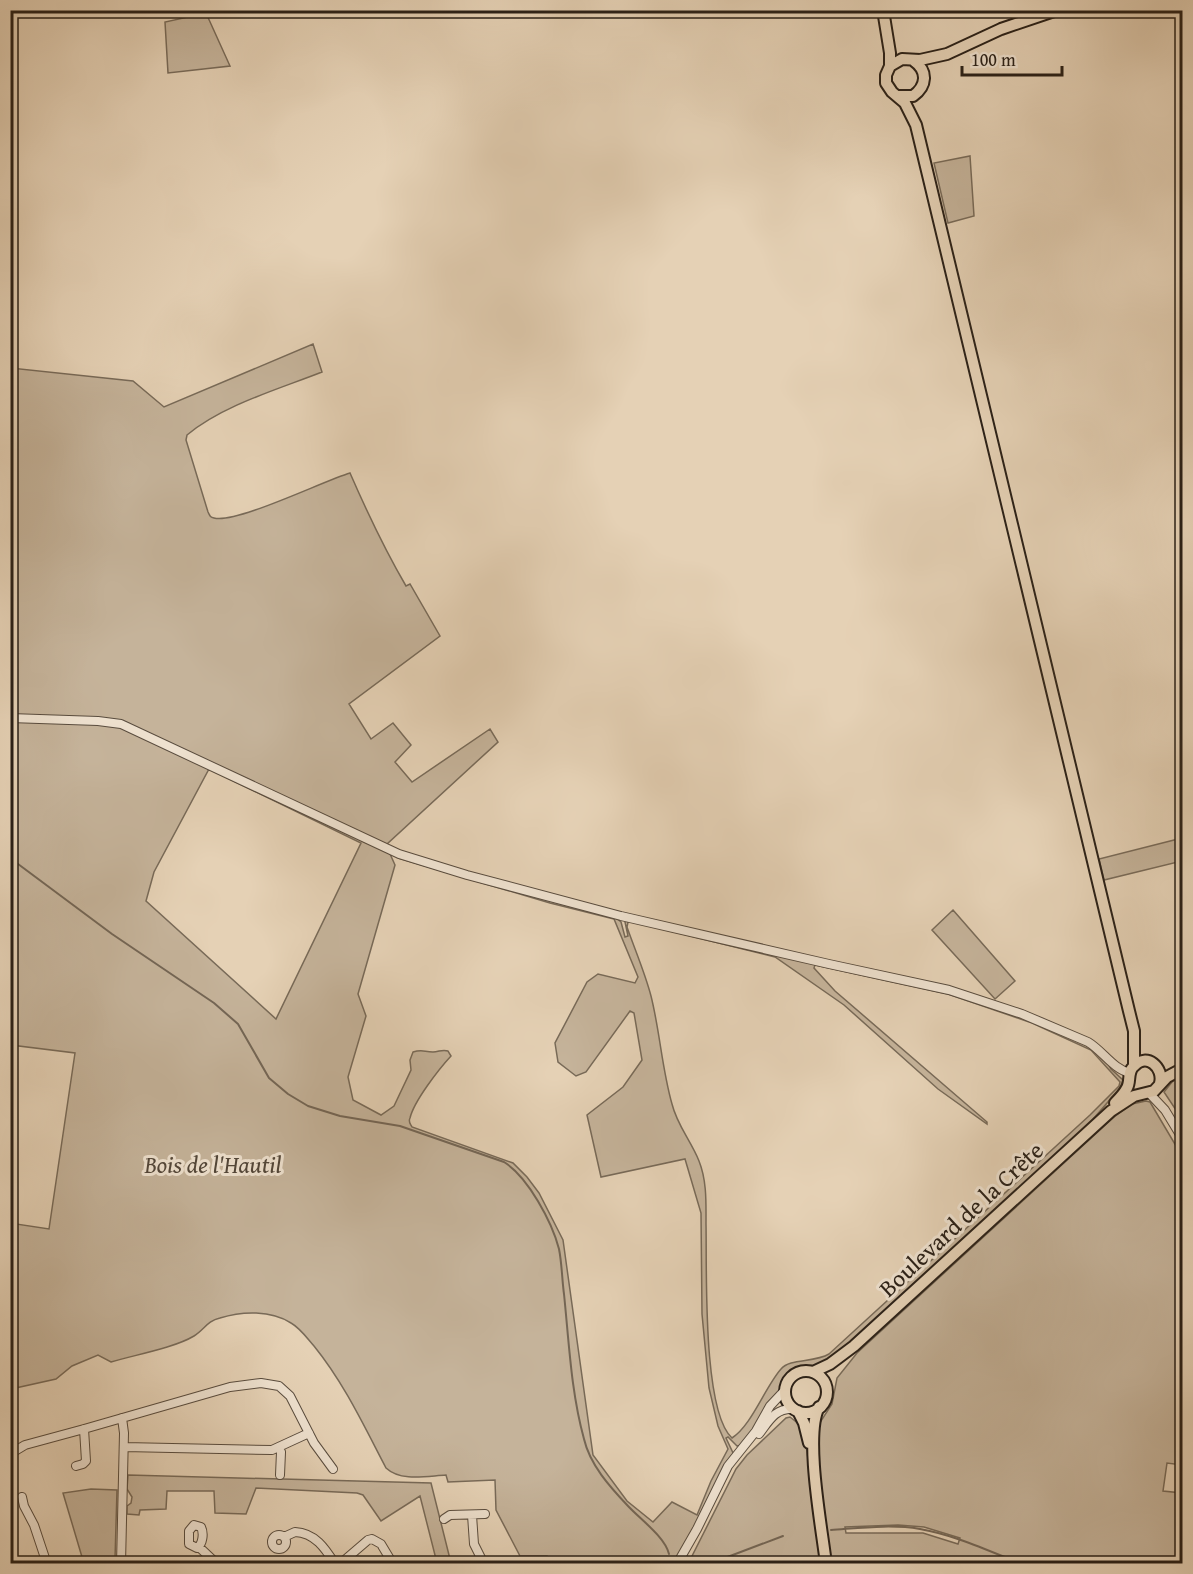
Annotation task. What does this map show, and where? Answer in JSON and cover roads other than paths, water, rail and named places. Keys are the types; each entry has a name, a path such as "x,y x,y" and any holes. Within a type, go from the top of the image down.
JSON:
{"main road":[{"path":"883,10 890,49 890,66 886,75 886,84 908,107 916,125 1134,1031 1142,1051 1161,1074 1160,1085"},
{"path":"924,75 947,54 1001,29 1057,10"},
{"path":"886,33 897,50 920,66 924,75 923,86 917,93 909,97 898,96"},
{"path":"890,66 896,61 947,54"},
{"path":"916,125 917,93"},
{"path":"1134,1031 1131,1073 1135,1090 1146,1093"},
{"name":"Boulevard de la Crête","path":"1096,1123 1124,1092 1131,1073 1142,1061 1182,1067"},
{"name":"Boulevard de la Crête","path":"813,1372 830,1364 854,1346 1096,1123 1122,1103 1160,1085 1182,1067"},
{"name":"Boulevard de la Crête","path":"826,1386 832,1372 854,1346"},
{"path":"796,1410 811,1412 825,1400 826,1386 820,1376 813,1372 796,1373 788,1380 785,1390 786,1399 804,1423 814,1460"},
{"path":"819,1407 814,1423 814,1460 826,1563"}],"street":[{"path":"10,718 98,720 121,724 399,854 467,875 621,916 949,990 982,1000 1088,1042 1098,1048 1121,1070 1131,1073"},
{"path":"1160,1085 1159,1096 1182,1138"},
{"path":"1146,1093 1165,1110"},
{"path":"10,1454 25,1445 230,1387 261,1383 279,1386 290,1396 322,1456 333,1469"},
{"path":"677,1563 697,1529 728,1466 756,1431 770,1406 785,1390"},
{"path":"682,1563 734,1464 774,1414 783,1409 796,1410"},
{"path":"121,1563 124,1447 122,1418"},
{"path":"76,1466 86,1461 84,1429"},
{"path":"124,1447 265,1451 279,1448 309,1433"},
{"path":"279,1448 281,1452 280,1475"},
{"path":"22,1497 47,1563"},
{"path":"444,1519 450,1515 485,1514"},
{"path":"472,1515 474,1544 484,1563"},
{"path":"284,1538 295,1532 312,1537 324,1546 338,1563 371,1539 378,1541 389,1562"},
{"path":"199,1547 214,1561"}],"waterway":[{"path":"10,858 112,934 214,1003 238,1024 269,1078 288,1094 308,1106 340,1116 400,1126 504,1162 522,1178 545,1214 559,1249 573,1385 587,1449 596,1467 608,1483 663,1541 669,1554"},
{"path":"831,1530 864,1527 920,1529 959,1539 1022,1564"},
{"path":"709,1564 783,1536"}],"park label":[{"name":"Bois de l'Hautil","path":"213,1164"}]}
